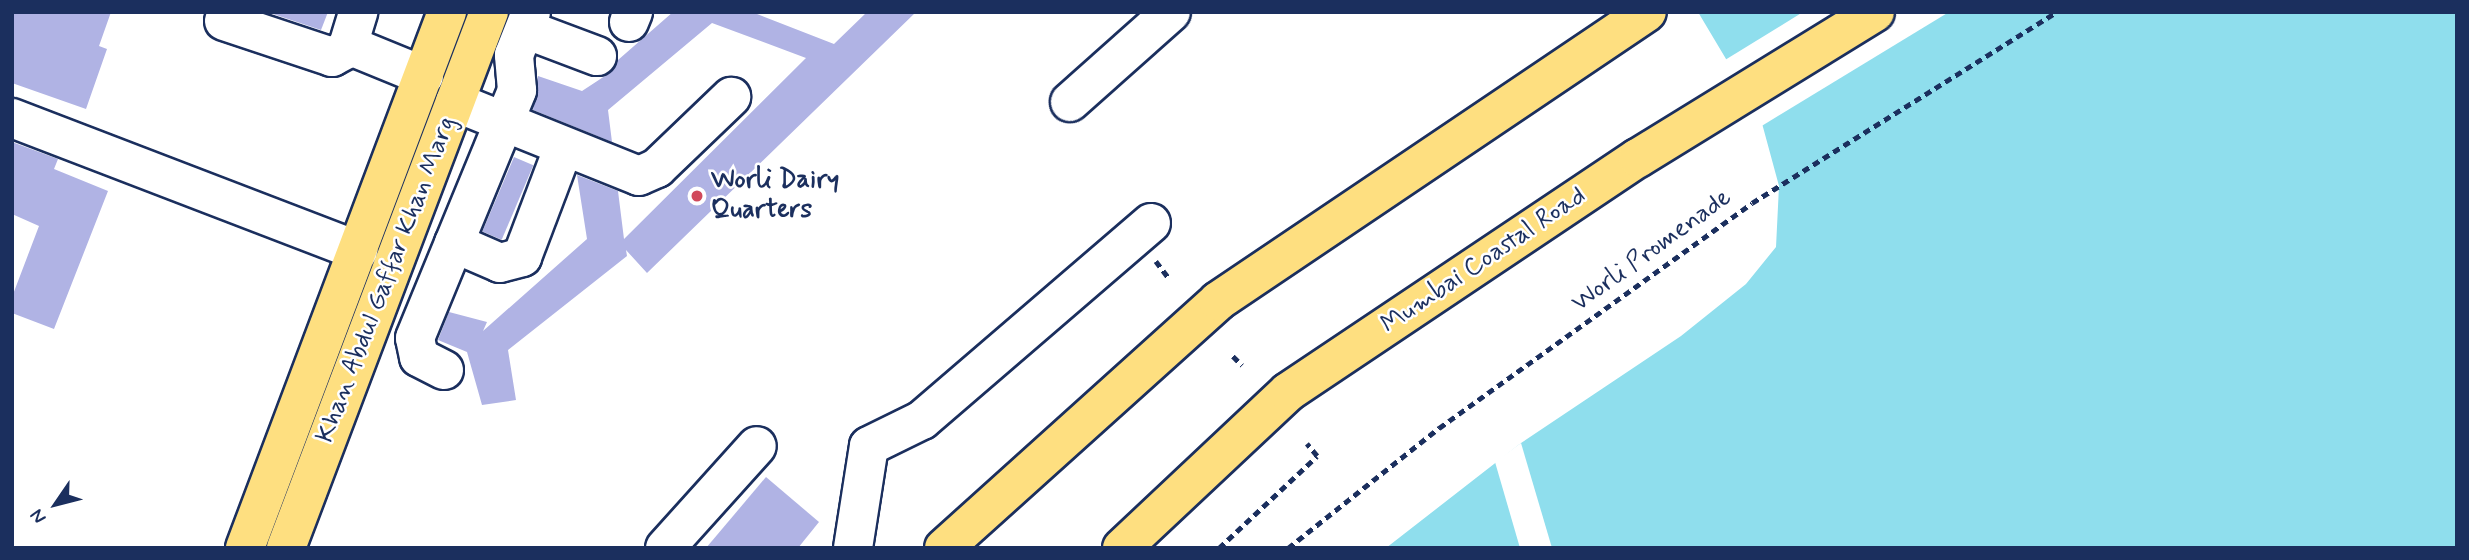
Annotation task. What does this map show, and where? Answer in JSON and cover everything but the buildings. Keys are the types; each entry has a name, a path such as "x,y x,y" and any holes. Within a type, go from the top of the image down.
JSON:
{"main road":[{"name":"Khan Abdul Gaffar Khan Marg","path":"245,548 447,12"},
{"name":"Khan Abdul Gaffar Khan Marg","path":"286,548 489,12"},
{"path":"944,548 1217,301 1647,12"},
{"name":"Mumbai Coastal Road","path":"1122,548 1287,392 1638,158 1875,12"}],"street":[{"path":"1070,102 1171,12"},
{"path":"444,370 419,358 415,338 517,90 514,55 528,20 597,56"},
{"path":"224,21 332,57 353,29 424,76"},
{"path":"455,102 563,149 639,176 657,168 731,97"},
{"path":"12,118 358,251"},
{"path":"454,243 500,263 522,257 563,149"},
{"path":"853,548 869,446 922,421 1151,222"},
{"path":"665,548 757,446"}],"path":[{"name":"Worli Promenade","path":"1288,548 1439,428 1752,203 2057,12"},
{"path":"1233,356 1242,365"},
{"path":"1219,548 1317,456 1307,444"}],"water":[{"path":"1698,12 2457,12 2457,548 1386,548 1521,443 1681,336 1746,284 1776,247 1779,186 1760,116"}],"pier":[{"path":"1803,12 1949,12 1760,127 1725,60"},
{"path":"1521,443 1552,548 1520,548 1495,462"}],"place":[{"name":"Worli Dairy Quarters","path":"697,196"}]}
